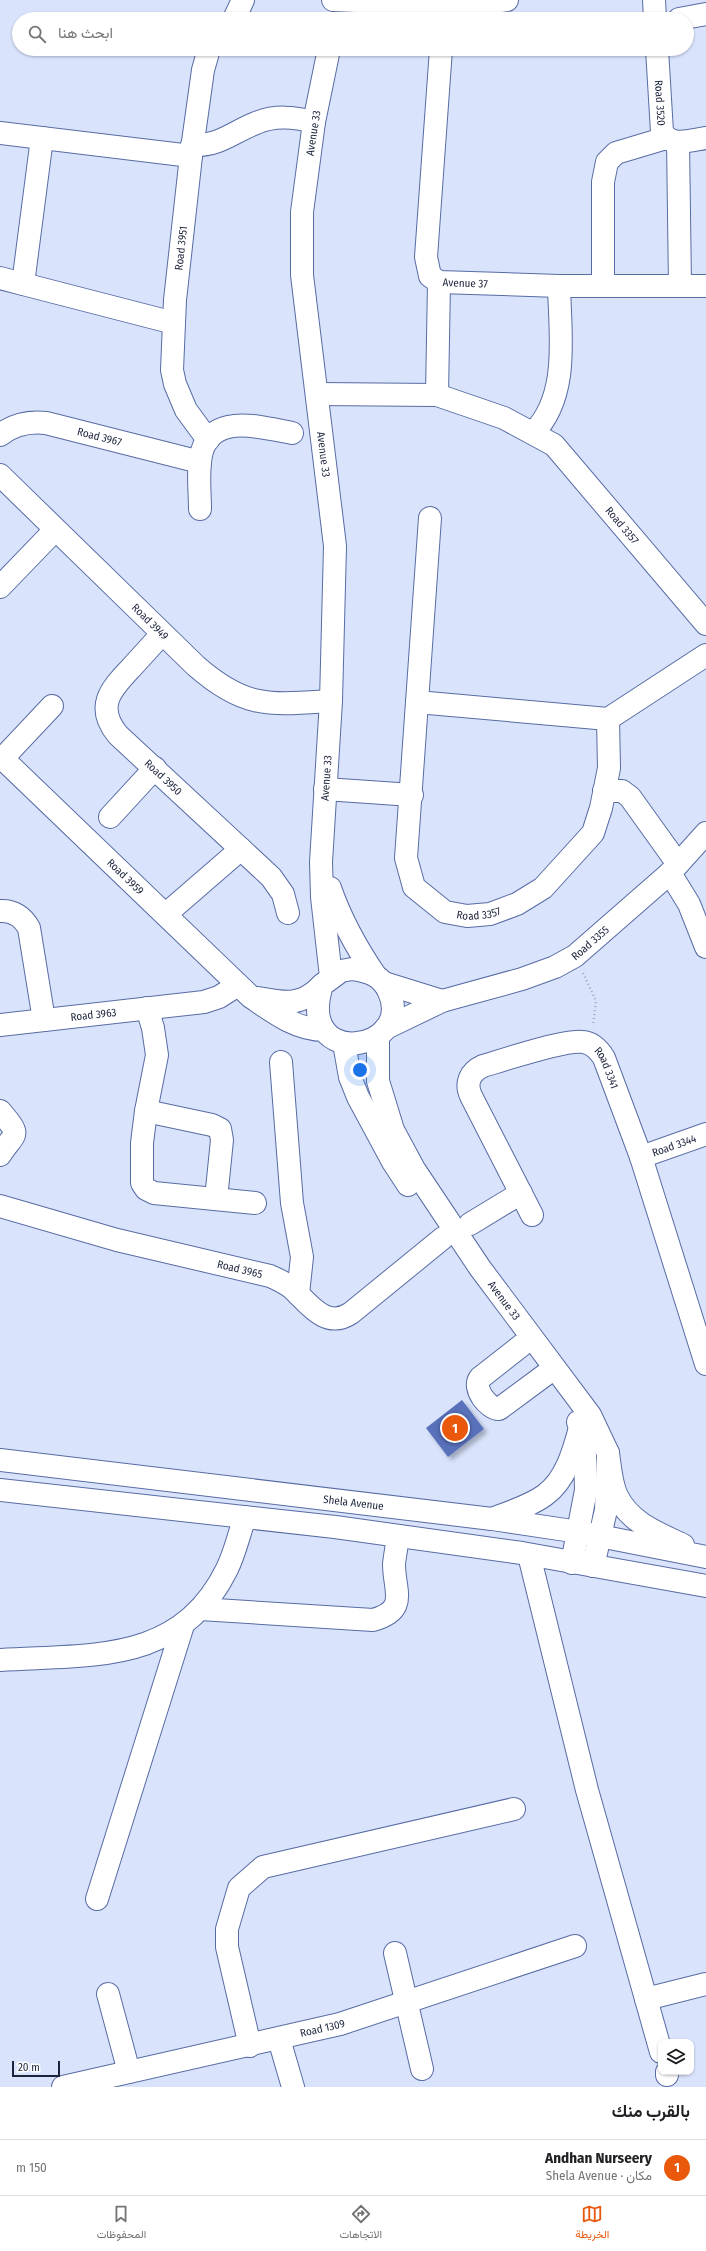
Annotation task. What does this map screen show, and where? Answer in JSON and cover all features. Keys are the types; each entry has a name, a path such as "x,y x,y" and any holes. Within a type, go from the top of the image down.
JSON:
{"street":[{"path":"237,12 243,0"},
{"path":"337,5 444,12 466,6 507,0"},
{"path":"654,0 655,12"},
{"path":"694,16 706,14"},
{"name":"Road 3951","path":"207,56 203,70 192,150 174,323 172,370 175,384 186,410 208,440"},
{"name":"Avenue 33","path":"326,981 321,862 331,701 335,546 302,275 302,212 314,122 328,56"},
{"name":"Avenue 37","path":"441,56 426,257 430,276 439,282 559,286 706,286"},
{"name":"Road 3520","path":"657,56 661,125 672,140 680,286"},
{"path":"0,133 42,138 192,150 218,143 250,126 271,119 292,118 314,122"},
{"path":"23,284 42,138"},
{"path":"603,286 603,182 607,162 616,154 672,140 706,138"},
{"path":"0,278 174,323"},
{"path":"437,395 439,282"},
{"path":"532,433 541,424 556,392 560,342 559,286"},
{"name":"Road 3357","path":"317,394 437,395 504,418 554,445 706,624"},
{"name":"Road 3967","path":"0,435 18,425 27,422 46,423 200,462"},
{"path":"200,509 200,462 202,450 208,440 217,432 228,426 239,424 292,433"},
{"name":"Road 3949","path":"0,475 162,634 208,677 246,698 267,704 331,701"},
{"name":"Road 3357","path":"430,518 412,795 406,858 414,887 445,912 467,916 490,914 518,904 543,888 593,833 604,791 608,768 608,719"},
{"path":"0,587 55,530"},
{"name":"Road 3950","path":"162,634 112,688 106,708 112,727 277,885 283,894 288,913"},
{"path":"417,702 608,719 706,655"},
{"path":"1,757 52,706"},
{"name":"Road 3959","path":"1,757 166,914 244,991 297,1026 314,1030 324,1030"},
{"path":"110,817 155,768"},
{"path":"325,789 412,795"},
{"path":"604,791 622,791 630,797 674,868 704,936"},
{"name":"Road 3355","path":"382,1032 442,1001 522,979 555,966 575,956 674,868 706,833"},
{"path":"166,914 241,849"},
{"name":"Avenue 33","path":"321,862 340,916 356,948 379,979"},
{"path":"0,911 19,916 29,928 44,1020"},
{"name":"Road 3963","path":"188,1003 204,992 222,969"},
{"path":"244,991 293,1003 309,996 326,981 341,971 352,969 364,970 379,979 442,1001"},
{"path":"326,981 317,1008 319,1020 324,1030 333,1038 344,1043 356,1045 367,1042 382,1032 391,1017 392,1005 390,994 379,979"},
{"name":"Road 3963","path":"0,1025 211,1000 244,991"},
{"path":"147,1008 153,1028 157,1056 146,1112 142,1143 142,1183 146,1189 154,1193 255,1203"},
{"name":"Avenue 33","path":"382,1032 378,1081 393,1130 414,1169 480,1268 590,1415 608,1453 608,1481 601,1536 593,1566"},
{"name":"Road 3341","path":"532,1215 469,1090 469,1078 477,1068 483,1066 571,1042 590,1044 596,1047 604,1058 641,1157 706,1364"},
{"name":"Avenue 33","path":"344,1043 350,1077 358,1098 393,1162 443,1238 573,1413 580,1428 587,1472 586,1490 572,1563"},
{"path":"281,1062 292,1203 302,1257 298,1294"},
{"path":"0,1111 11,1124 15,1132 13,1140 0,1155"},
{"path":"146,1112 212,1125 220,1130 222,1140 216,1199"},
{"name":"Road 3344","path":"641,1157 706,1134"},
{"path":"470,1224 521,1193"},
{"name":"Road 3965","path":"0,1206 117,1240 270,1276 290,1287 324,1317 331,1319 345,1317 443,1238"},
{"path":"522,1345 480,1378 477,1384 478,1390 491,1407 499,1409 545,1375"},
{"path":"492,1519 547,1494 558,1481 568,1464 580,1428"},
{"path":"608,1453 616,1495 627,1512 641,1524 706,1557"},
{"name":"Shela Avenue","path":"0,1460 492,1519 579,1532 706,1557"},
{"path":"0,1490 245,1517 398,1536 529,1555 706,1586"},
{"path":"0,1660 113,1653 152,1642 183,1625 200,1609 227,1568 245,1517"},
{"path":"200,1609 373,1620 388,1616 396,1605 399,1594 394,1564 398,1536"},
{"path":"529,1555 586,1790 658,2041"},
{"path":"98,1899 183,1625"},
{"path":"250,2046 226,1947 226,1929 239,1888 251,1876 263,1867 514,1809"},
{"name":"Road 1309","path":"63,2087 250,2046 340,2024 405,2004 575,1946"},
{"path":"394,1954 422,2069"},
{"path":"646,1999 706,1984"},
{"path":"108,1994 129,2072"},
{"path":"279,2039 293,2087"}],"path":[{"path":"575,956 596,1001 590,1044"}],"building":[{"path":"462,1400 484,1429 448,1457 426,1428"}],"place":[{"name":"Andhan Nurseery","path":"455,1428"}]}
